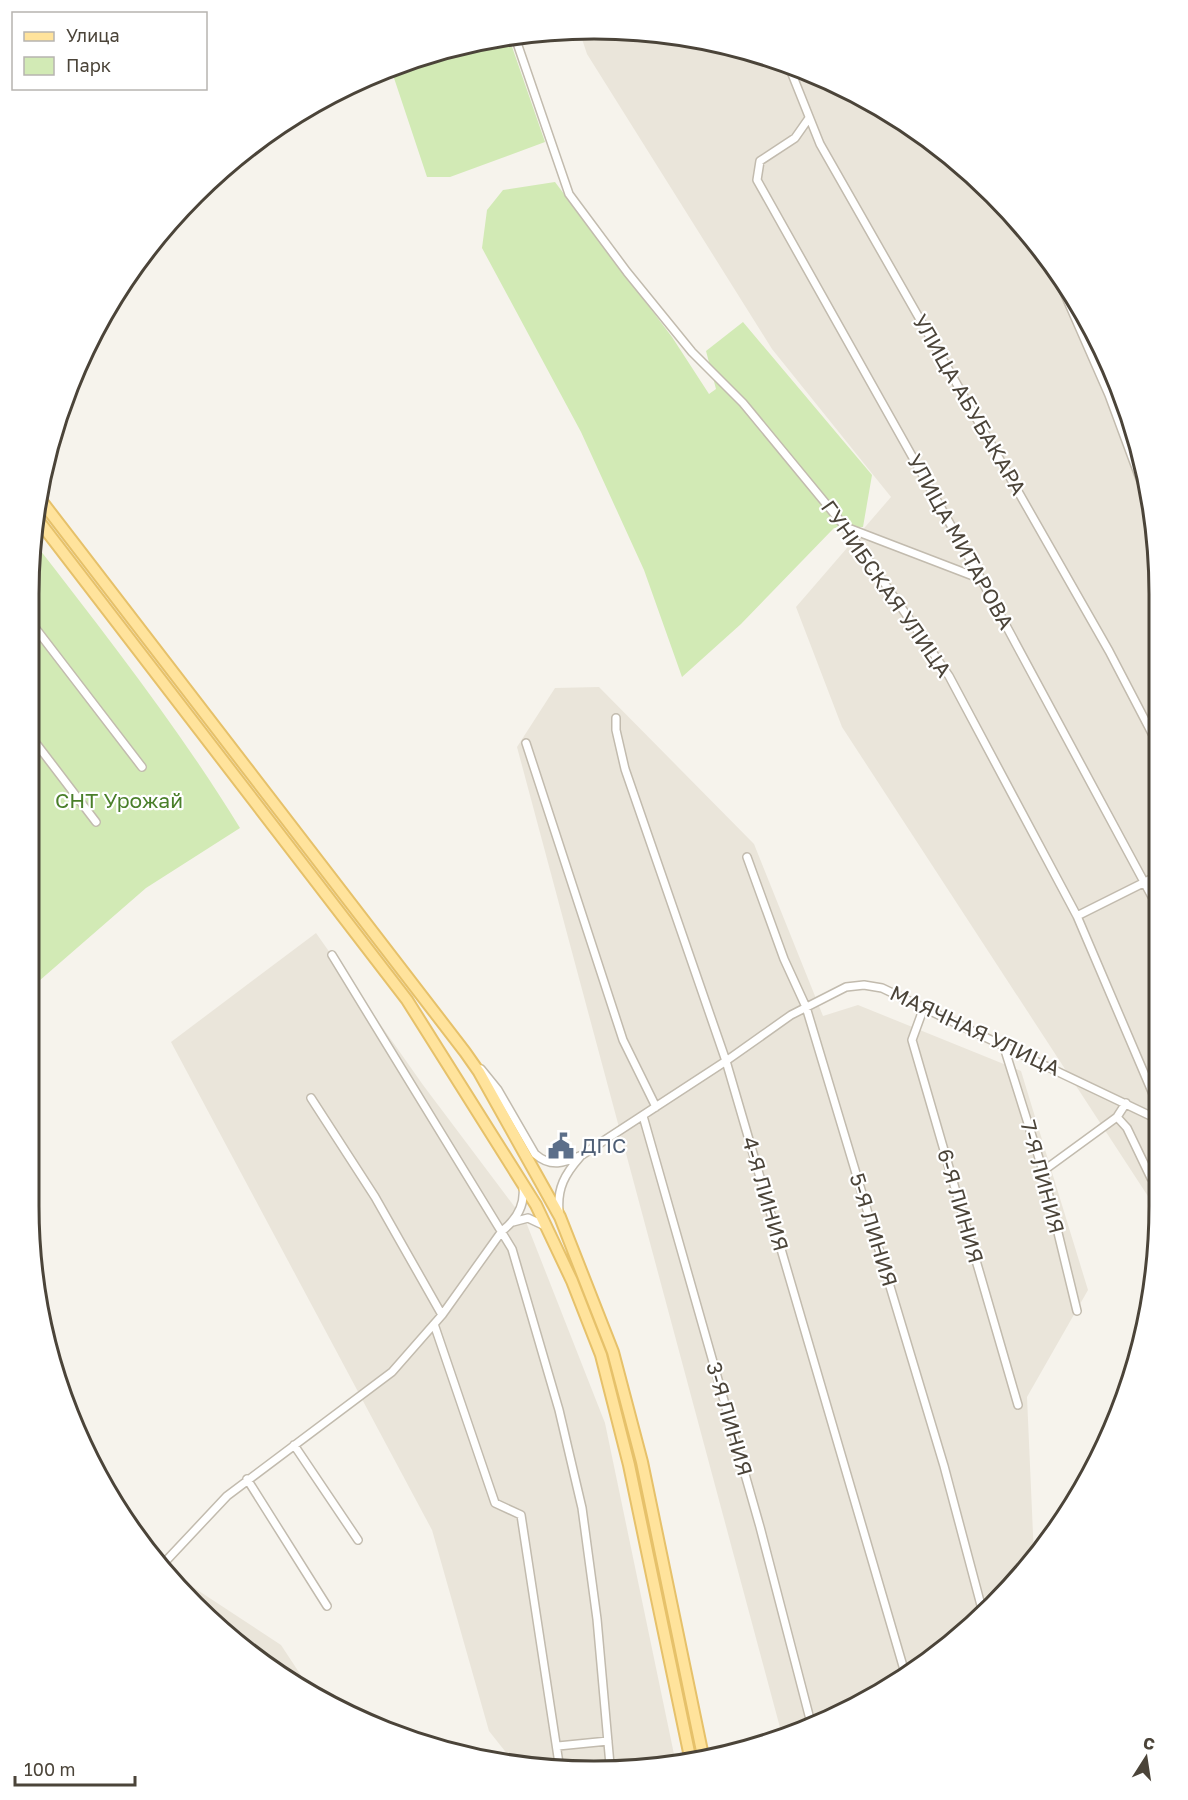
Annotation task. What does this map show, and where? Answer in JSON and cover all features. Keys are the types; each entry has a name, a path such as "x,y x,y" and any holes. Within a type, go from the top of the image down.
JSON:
{"main road":[{"path":"46,507 465,1052 479,1072 560,1217 613,1352 642,1462 702,1750"},
{"path":"43,527 407,1000 523,1182 572,1281 607,1376 651,1568 689,1752"}],"street":[{"name":"ГУНИБСКАЯ УЛИЦА","path":"518,45 569,194 627,272 692,352 743,404 846,528 949,676 1077,916 1149,1085"},
{"name":"УЛИЦА АБУБАКАРА","path":"793,76 820,144 1109,651 1149,728"},
{"name":"УЛИЦА МИТАРОВА","path":"809,118 795,138 760,161 757,180 981,579 1149,890"},
{"path":"1074,316 1109,395 1131,454"},
{"path":"846,528 981,579"},
{"path":"39,633 142,767"},
{"name":"4-Я ЛИНИЯ","path":"616,718 616,730 625,769 726,1061 903,1666"},
{"path":"526,743 623,1040 656,1107"},
{"path":"39,747 96,822"},
{"name":"5-Я ЛИНИЯ","path":"747,857 784,959 806,1007 944,1466 980,1603"},
{"path":"1077,916 1149,879"},
{"path":"332,955 512,1249 542,1349 582,1508 597,1619 610,1761"},
{"name":"МАЯЧНАЯ УЛИЦА","path":"582,1155 726,1061 777,1024 846,987 864,985 882,988 924,1007 1149,1115"},
{"name":"6-Я ЛИНИЯ","path":"924,1007 912,1040 1018,1406"},
{"name":"7-Я ЛИНИЯ","path":"1003,1044 1042,1171 1077,1311"},
{"path":"465,1052 490,1078 535,1154 544,1162 560,1163 582,1155"},
{"path":"311,1098 375,1197 442,1315"},
{"path":"1042,1171 1117,1117 1126,1103"},
{"name":"3-Я ЛИНИЯ","path":"643,1116 760,1527 810,1717"},
{"path":"1117,1117 1127,1128 1149,1174"},
{"path":"560,1217 558,1201 564,1175 582,1155"},
{"path":"513,1222 524,1196 523,1182"},
{"path":"167,1560 227,1496 392,1372 442,1315 502,1231 513,1222 528,1218 546,1226"},
{"path":"434,1324 495,1503 521,1515 559,1760"},
{"path":"294,1445 358,1540"},
{"path":"248,1479 327,1606"},
{"path":"558,1746 608,1741"}],"shaded area":[{"path":"582,39 630,40 702,50 772,68 806,81 872,113 932,154 960,177 1011,228 1055,286 1092,349 1120,416 1130,450 1144,522 1148,558 1149,1198 842,727 796,607 891,497 772,349 587,54"},
{"path":"599,687 754,844 823,1016 858,1005 1021,1071 1088,1290 1027,1397 1033,1545 986,1598 932,1646 872,1687 780,1729 517,747 555,688"},
{"path":"316,933 423,1085 526,1222 605,1423 674,1755 630,1760 594,1761 522,1756 507,1753 489,1731 432,1530 171,1042"},
{"path":"189,1585 281,1645 303,1678 256,1646 228,1623"}],"green space":[{"path":"512,46 545,142 450,177 427,177 394,77 450,58"},
{"path":"555,182 672,337 709,394 716,389 706,351 743,322 872,475 863,527 834,528 741,624 682,677 644,570 581,432 482,248 487,210 503,190"},
{"name":"СНТ Урожай","path":"41,551 167,718 240,828 146,888 39,981"}],"place":[{"name":"ДПС","path":"561,1146"}]}
